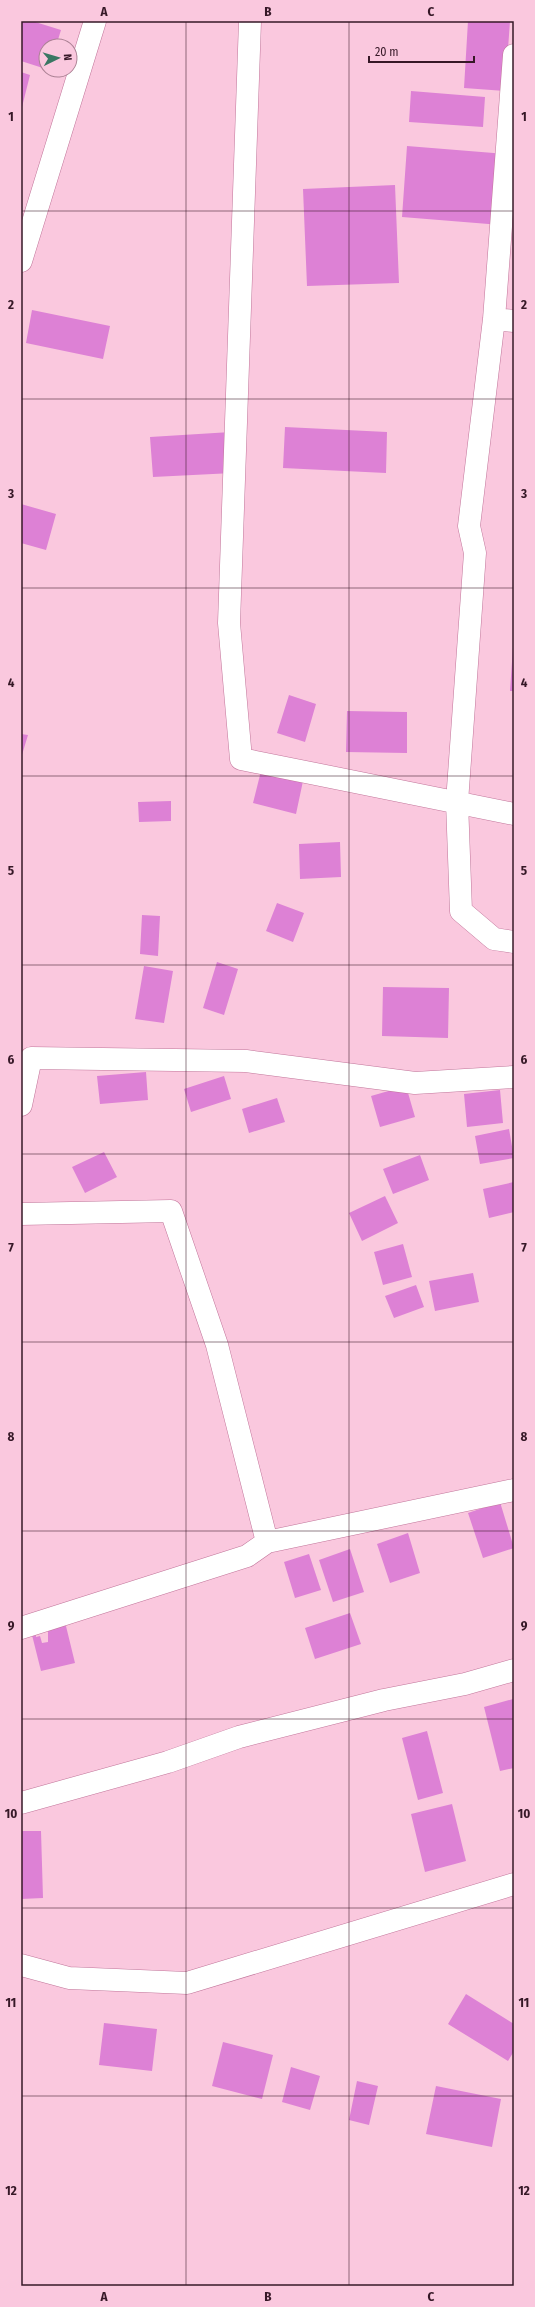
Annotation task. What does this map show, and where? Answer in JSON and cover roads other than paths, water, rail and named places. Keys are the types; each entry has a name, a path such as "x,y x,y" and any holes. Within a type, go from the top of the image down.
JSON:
{"street":[{"path":"21,261 95,21"},
{"path":"250,21 229,623 241,759 514,814"},
{"path":"514,55 504,320 469,526 475,553 457,802 461,912 494,939 514,942"},
{"path":"21,1105 31,1058 246,1061 415,1083 514,1077"},
{"path":"21,1214 172,1211 216,1345 267,1542"},
{"path":"21,1628 247,1556 267,1542 514,1490"},
{"path":"21,1803 168,1762 239,1737 384,1700 465,1684 514,1670"},
{"path":"21,1965 69,1978 187,1983 514,1884"}]}
